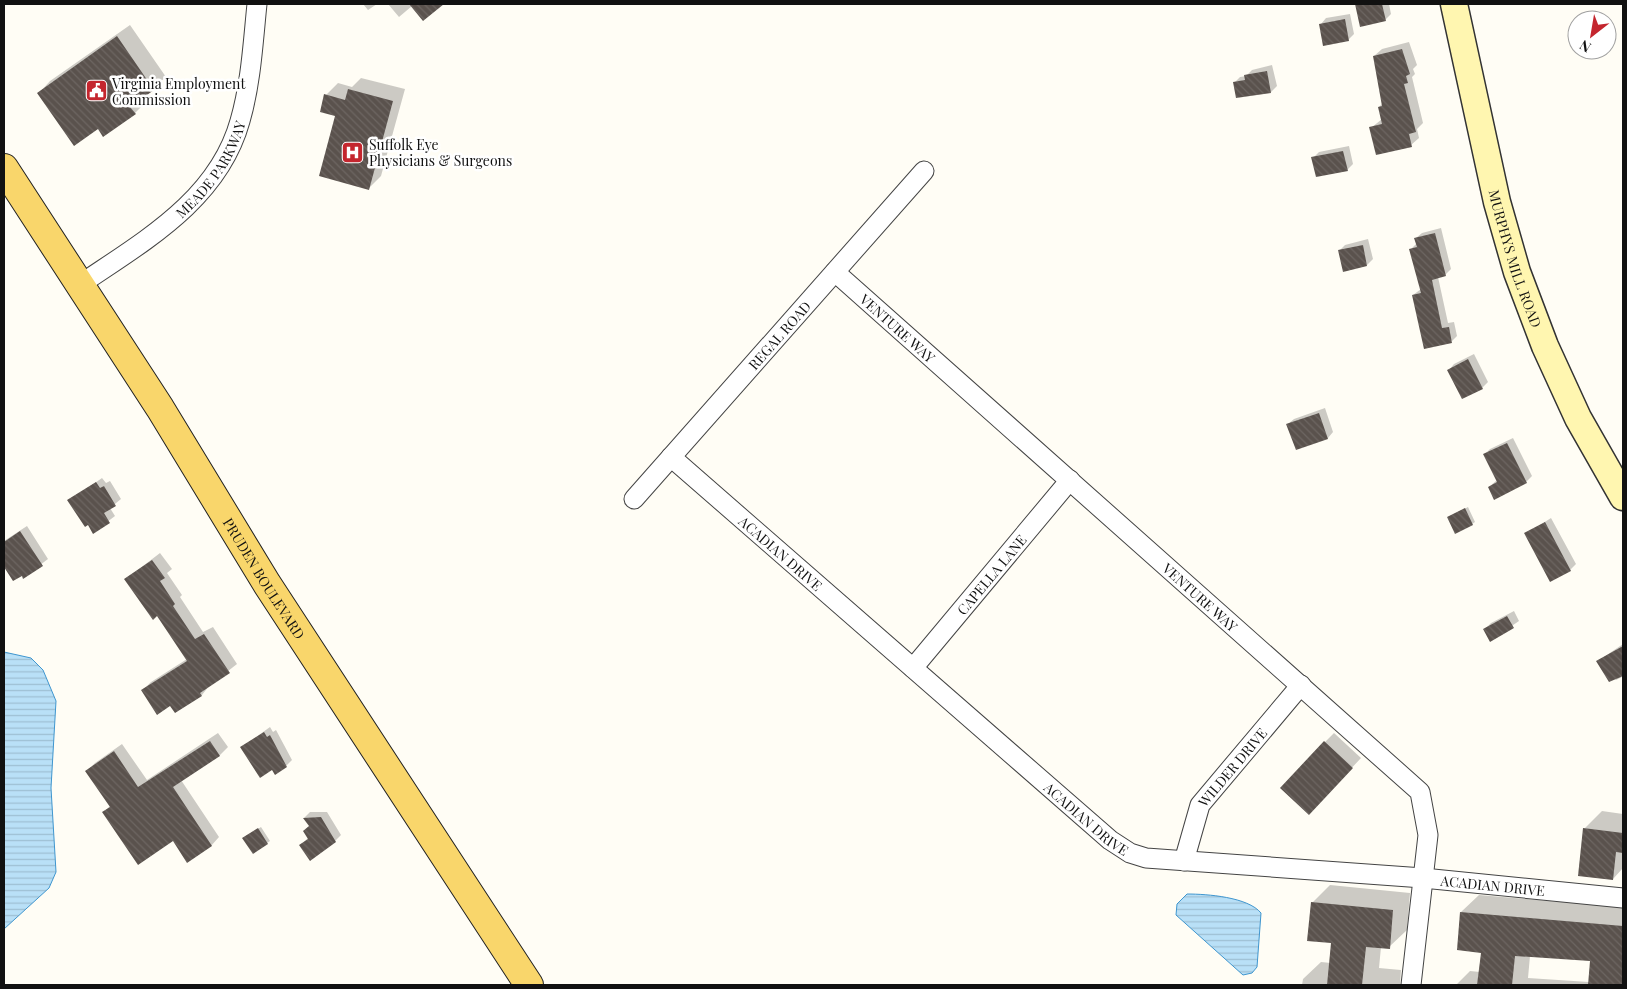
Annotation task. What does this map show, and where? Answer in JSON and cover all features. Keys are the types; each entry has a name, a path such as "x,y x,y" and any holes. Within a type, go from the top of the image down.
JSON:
{"main road":[{"name":"PRUDEN BOULEVARD","path":"4,168 160,408 267,584 529,985"}],"street":[{"name":"MEADE PARKWAY","path":"81,284 180,214 202,191 219,166 240,123 247,94 258,4"},
{"name":"MURPHYS MILL ROAD","path":"1454,4 1497,202 1517,272 1545,346 1578,418 1623,496"},
{"name":"REGAL ROAD","path":"634,499 924,171"},
{"name":"VENTURE WAY","path":"835,272 1420,792 1428,835 1411,985"},
{"name":"ACADIAN DRIVE","path":"671,457 1110,840 1130,853 1146,858 1424,878 1623,898"},
{"name":"CAPELLA LANE","path":"913,668 1070,480"},
{"name":"WILDER DRIVE","path":"1184,861 1200,805 1301,685"}],"water":[{"path":"4,652 31,658 43,670 56,701 51,788 56,872 49,888 4,929"},
{"path":"1187,894 1237,900 1247,903 1261,913 1257,967 1252,973 1243,975 1176,915 1177,904"}],"building":[{"path":"409,4 444,4 423,21"},
{"path":"1355,4 1382,4 1386,21 1360,27"},
{"path":"1345,19 1349,41 1323,46 1319,24"},
{"name":"Virginia Employment Commission","path":"117,36 154,90 130,107 136,114 103,137 98,129 74,146 37,93"},
{"path":"1402,49 1410,74 1406,76 1408,83 1404,84 1416,132 1409,134 1412,147 1376,155 1369,127 1382,124 1378,107 1382,106 1373,56"},
{"path":"1267,71 1271,93 1236,98 1233,82 1245,80 1244,75"},
{"name":"Suffolk Eye Physicians & Surgeons","path":"348,89 393,101 369,190 319,176 335,116 320,112 324,94 345,100"},
{"path":"1343,151 1348,171 1316,177 1311,157"},
{"path":"1435,233 1446,276 1432,280 1442,328 1449,327 1452,343 1424,349 1412,295 1421,293 1409,249 1417,247 1414,238"},
{"path":"1363,245 1367,266 1343,272 1338,250"},
{"path":"1468,359 1483,389 1462,399 1447,370"},
{"path":"1319,413 1328,439 1296,450 1286,424"},
{"path":"1507,443 1527,483 1494,500 1488,487 1497,482 1483,454"},
{"path":"96,482 100,488 104,486 116,506 104,513 110,523 93,534 88,525 85,527 67,500"},
{"path":"1465,508 1473,525 1455,534 1447,517"},
{"path":"1545,522 1571,571 1550,582 1524,533"},
{"path":"20,531 43,566 23,579 22,576 13,581 4,567 4,542"},
{"path":"152,560 165,578 160,581 175,604 173,606 195,639 204,634 230,673 200,693 202,696 175,713 170,706 157,715 141,690 187,661 157,616 153,620 124,579"},
{"path":"1507,616 1514,628 1490,642 1483,629"},
{"path":"1623,646 1623,676 1609,682 1596,661"},
{"path":"264,732 267,737 270,735 287,767 275,775 272,770 260,778 240,747"},
{"path":"210,741 220,756 173,787 212,846 187,863 173,841 138,865 102,812 110,807 85,771 114,751 138,787"},
{"path":"1324,741 1353,768 1309,815 1280,788"},
{"path":"321,817 336,842 310,861 299,845 308,839 303,831 309,826 303,818"},
{"path":"258,828 268,844 253,854 242,838"},
{"path":"1583,828 1623,833 1623,853 1616,852 1613,880 1578,876"},
{"path":"1311,902 1393,910 1390,949 1366,947 1362,985 1327,985 1331,943 1307,941"},
{"path":"1460,912 1623,926 1623,985 1588,985 1590,961 1515,956 1512,985 1477,985 1481,953 1457,950"}],"place":[{"name":"Virginia Employment Commission","path":"96,91"},
{"name":"Suffolk Eye Physicians & Surgeons","path":"353,152"}]}
